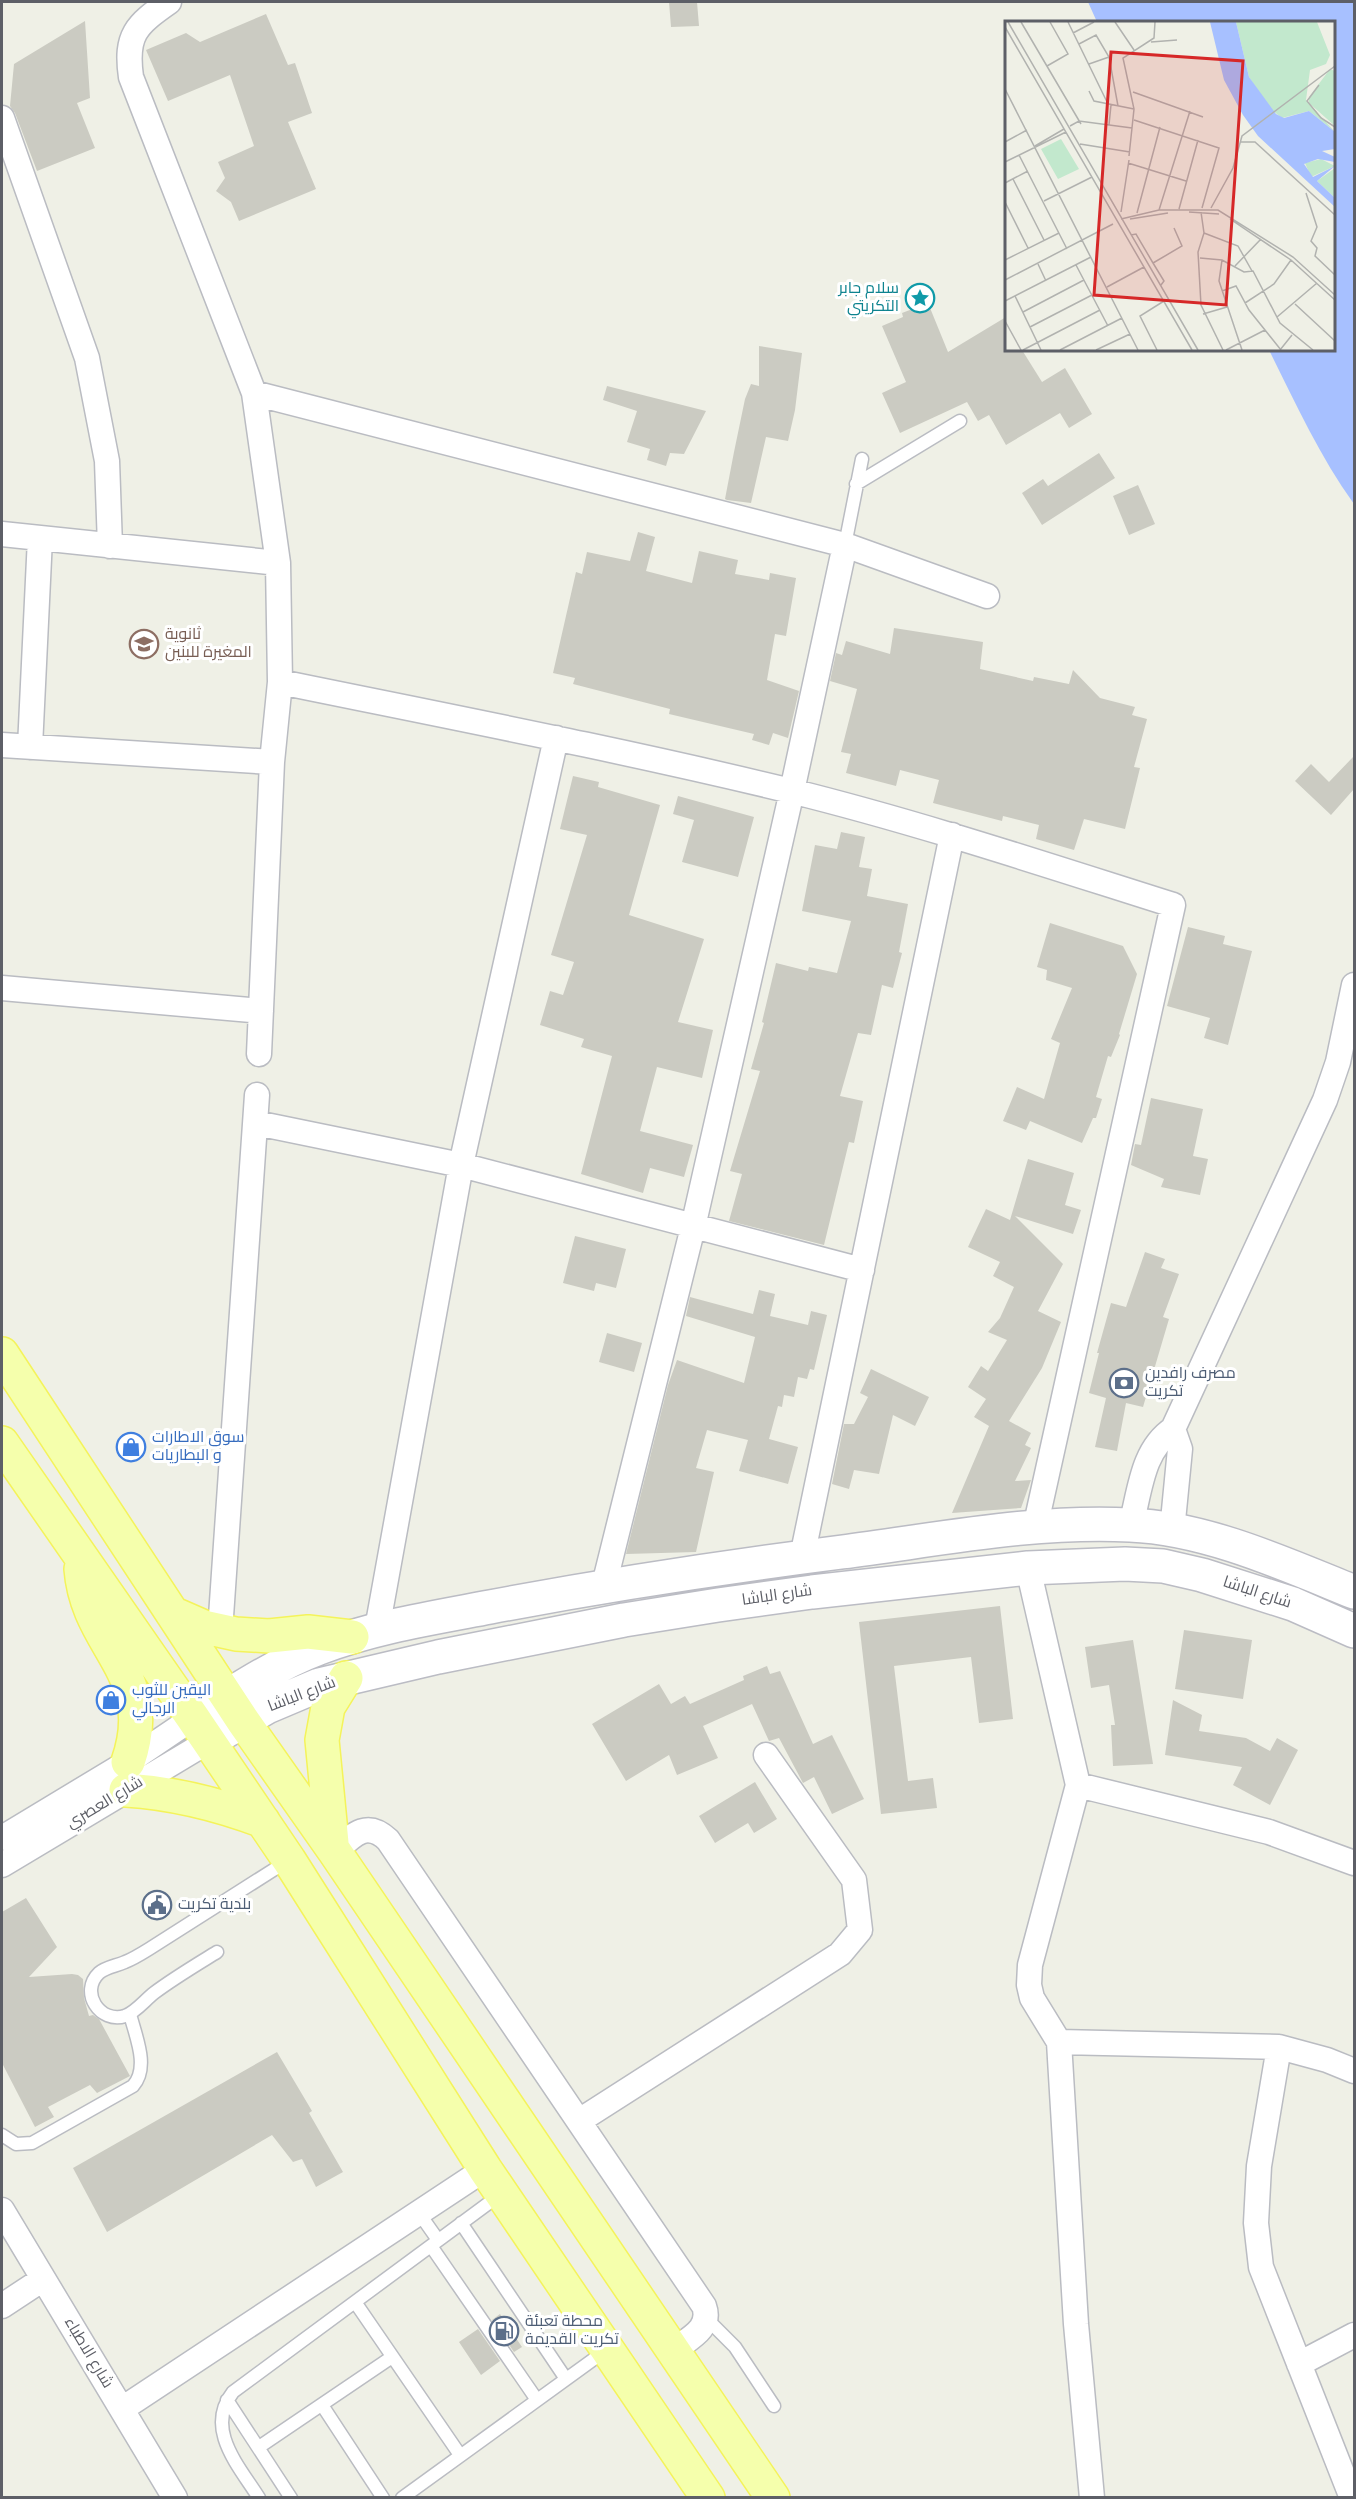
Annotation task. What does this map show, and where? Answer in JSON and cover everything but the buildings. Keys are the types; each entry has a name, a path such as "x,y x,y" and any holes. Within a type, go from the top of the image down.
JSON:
{"main road":[{"path":"2,1354 235,1708 334,1849 773,2498"},
{"path":"2,1443 263,1821 494,2181 708,2498"},
{"path":"201,1730 235,1708 287,1662 364,1633 604,1585 1035,1528 1131,1525 1172,1531 1244,1550 1354,1592"},
{"path":"79,1555 86,1599 94,1620 132,1688 137,1725 127,1776 263,1821"},
{"name":"شارع الباشا","path":"235,1708 293,1695 346,1678 531,1638 718,1605 824,1590 1028,1568 1125,1564 1163,1566 1202,1575 1282,1600 1354,1631"},
{"path":"172,1613 220,1632 253,1636 308,1632 364,1633"},
{"path":"334,1849 322,1740 328,1707 346,1678"}],"street":[{"path":"169,2 143,20 132,36 128,58 131,77 254,393 278,563 280,682 272,762 259,1054"},
{"path":"2,118 87,358 106,461 110,546"},
{"path":"254,393 845,544 987,596"},
{"path":"3,532 110,546 278,563"},
{"path":"30,747 40,538"},
{"path":"604,1585 693,1227 792,791 845,544"},
{"path":"280,682 556,738 792,791 951,835 1173,905 1035,1528"},
{"path":"364,1633 461,1165 556,738"},
{"path":"2,745 272,762"},
{"path":"802,1557 951,835"},
{"path":"1131,1525 1149,1454 1163,1436 1173,1429 1325,1100 1338,1062 1354,985"},
{"path":"2,988 261,1011"},
{"path":"220,1632 257,1095"},
{"path":"255,1123 461,1165 862,1270"},
{"path":"1172,1531 1180,1449 1173,1429"},
{"path":"1028,1568 1078,1785 1030,1965 1029,1986 1032,1998 1059,2042 1076,2324 1092,2498"},
{"name":"شارع العصري","path":"2,1865 127,1776 201,1730"},
{"path":"579,2121 840,1954 860,1930 854,1880 766,1755"},
{"name":"شارع العصري","path":"2,1838 127,1776"},
{"path":"1078,1785 1269,1832 1354,1863"},
{"path":"334,1849 353,1835 365,1830 378,1832 388,1840 579,2121 704,2306 706,2318 702,2328 674,2350"},
{"path":"1059,2042 1279,2047 1327,2060 1354,2071"},
{"path":"1279,2047 1259,2166 1257,2223 1262,2267 1352,2498"},
{"path":"122,2409 419,2213 494,2181"},
{"name":"شارع الاطباء","path":"2,2210 175,2498"},
{"path":"2,2306 44,2279"},
{"path":"1299,2364 1354,2335"}],"lane":[{"path":"856,484 960,421"},
{"path":"845,544 862,459"},
{"path":"217,1952 156,1992 130,2014 110,2016 94,2004 91,1990 100,1972 141,1954 289,1860"},
{"path":"2,2135 16,2144 32,2143 133,2086 142,2068 130,2014"},
{"path":"259,2498 222,2434 221,2422 228,2400 241,2386 461,2223 494,2181"},
{"path":"419,2213 434,2243 537,2400"},
{"path":"461,2223 566,2379"},
{"path":"355,2302 460,2455"},
{"path":"706,2318 735,2347 774,2406"},
{"path":"402,2498 608,2349"},
{"path":"259,2447 392,2357"},
{"path":"228,2400 291,2498"},
{"path":"322,2404 383,2498"}],"water":[{"path":"1088,2 1354,2 1354,504 1319,448 1269,351 1335,351 1335,21 1097,21"}],"place":[{"name":"سلام جابر التكريتي","path":"920,298"},
{"name":"ثانوية المغيرة للبنين","path":"144,644"},
{"name":"مصرف رافدين تكريت","path":"1124,1383"},
{"name":"سوق الاطارات و البطاريات","path":"131,1447"},
{"name":"اليقين للثوب الرجالي","path":"111,1700"},
{"name":"بلدية تكريت","path":"157,1905"},
{"name":"محطة تعبئة تكريت القديمة","path":"504,2331"}]}
